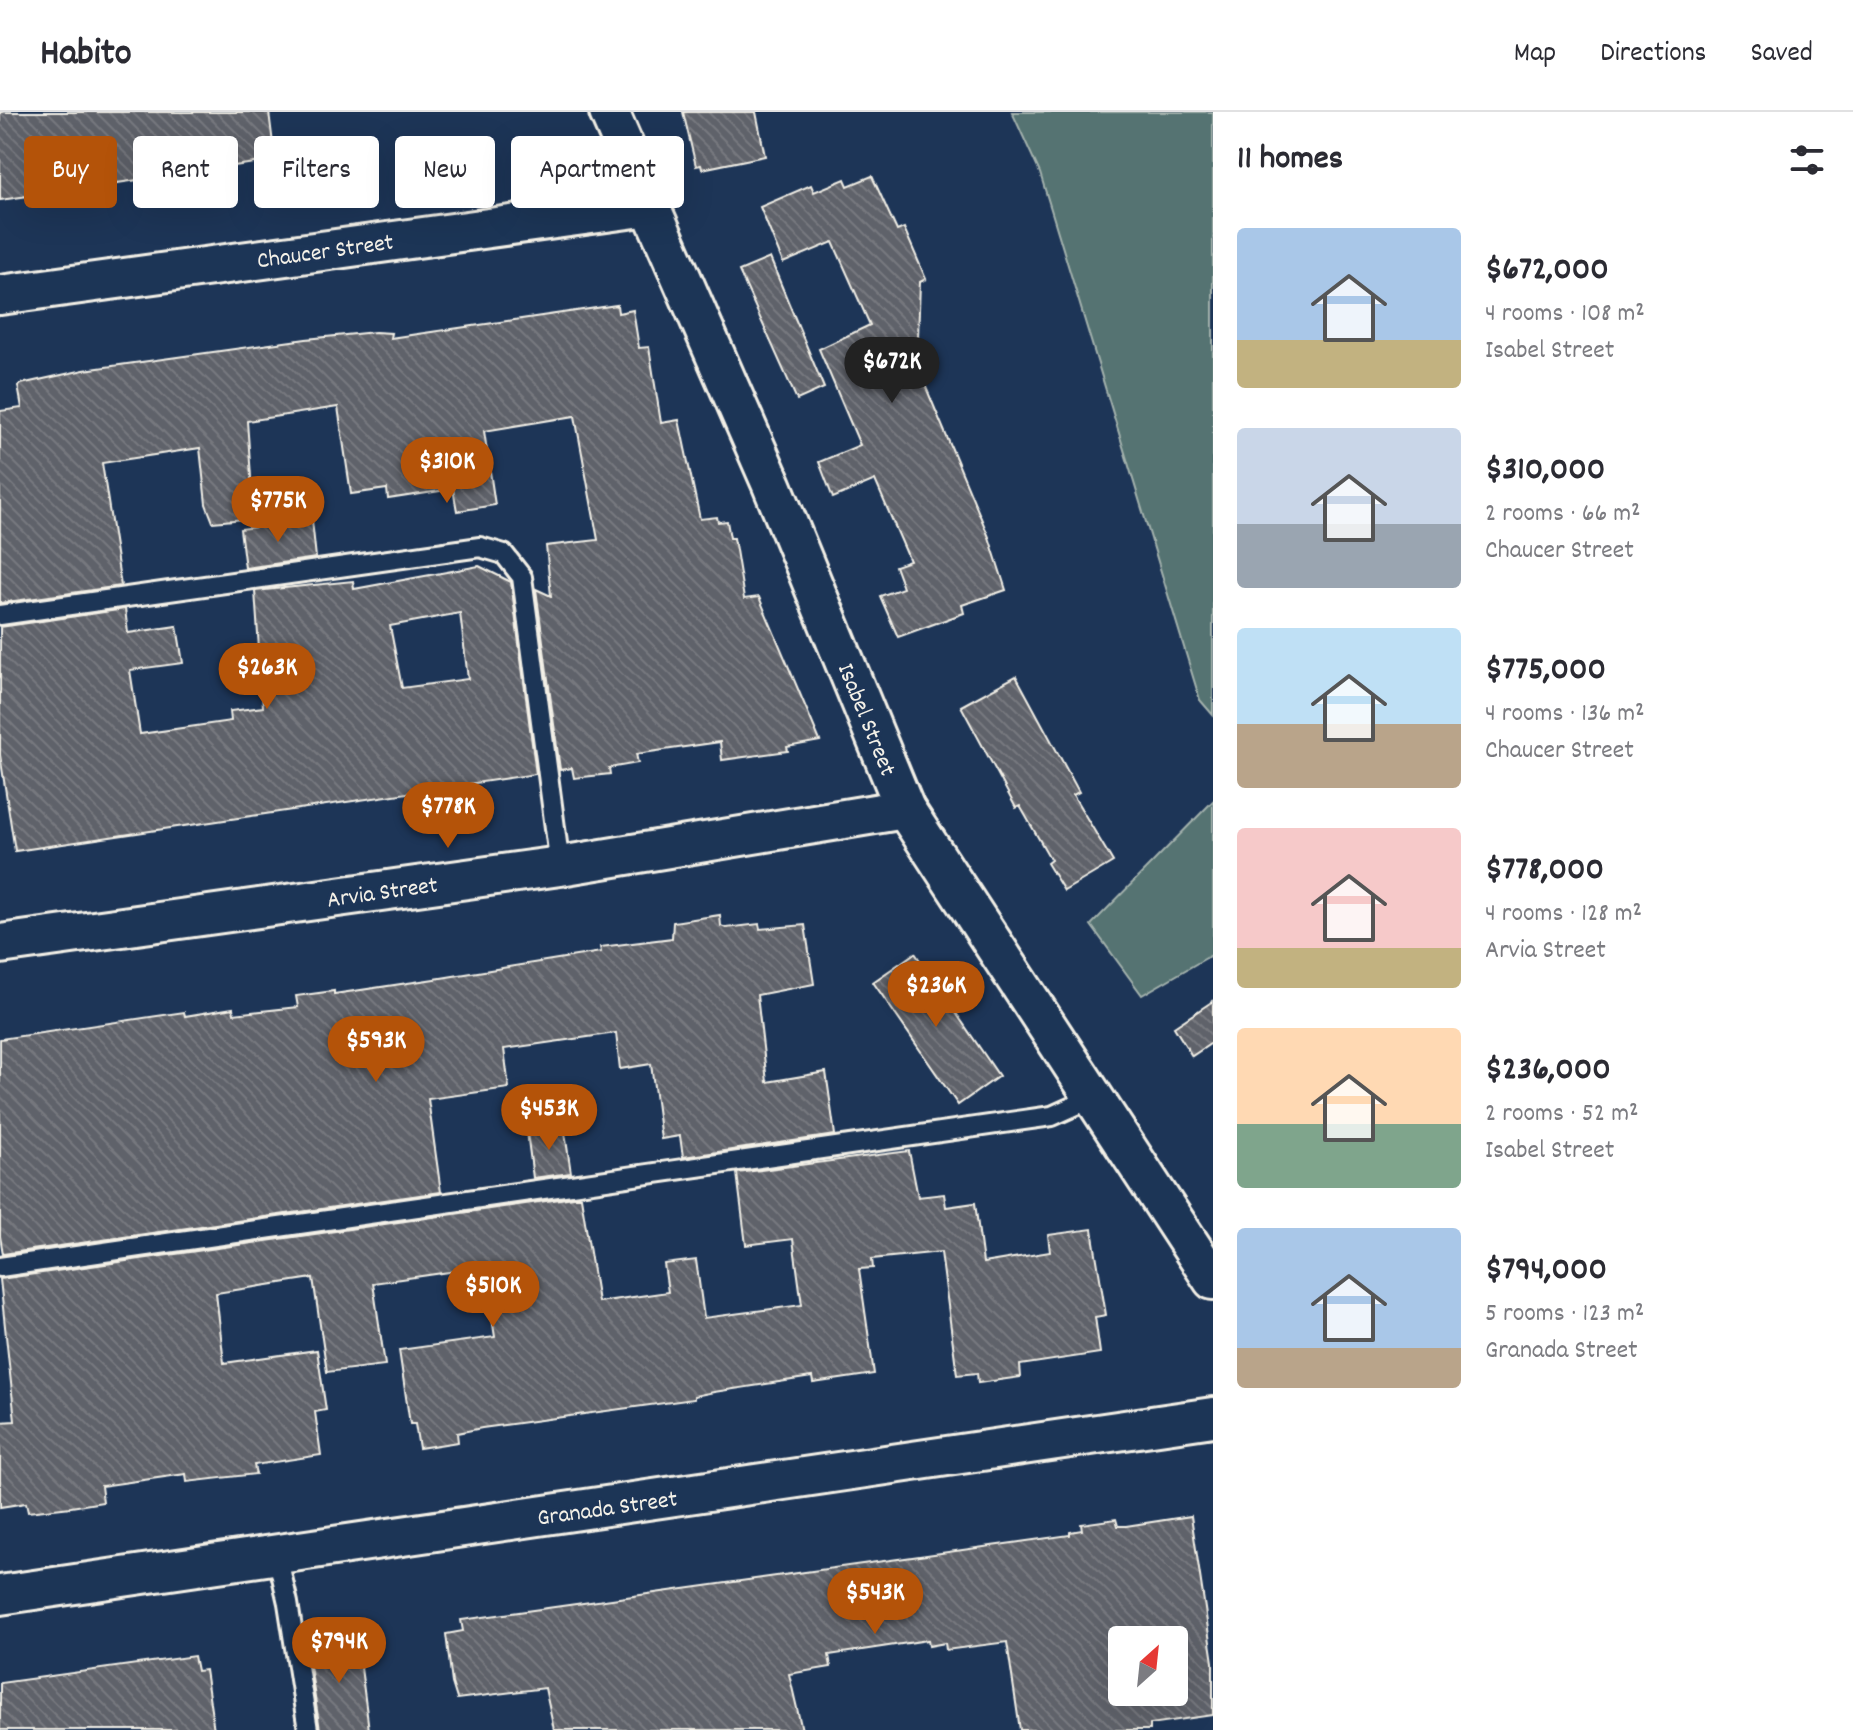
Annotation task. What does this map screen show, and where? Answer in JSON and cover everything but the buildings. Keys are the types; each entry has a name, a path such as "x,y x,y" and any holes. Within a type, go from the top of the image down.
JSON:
{"street":[{"name":"Isabel Street","path":"609,112 619,136"},
{"name":"Chaucer Street","path":"0,295 635,208"},
{"name":"Isabel Street","path":"651,208 772,485 905,809 1213,1280"},
{"name":"Arvia Street","path":"0,944 560,866 905,809"},
{"name":"Granada Street","path":"0,1595 1213,1417"}],"lane":[{"path":"0,615 480,547 504,554 522,577 560,866"},
{"path":"0,1267 1052,1116 1092,1098"},
{"path":"277,1555 308,1730"}],"green space":[{"path":"1012,112 1213,112 1213,715 1200,700 1040,173"},
{"path":"1213,801 1213,954 1142,995 1091,925"}]}
